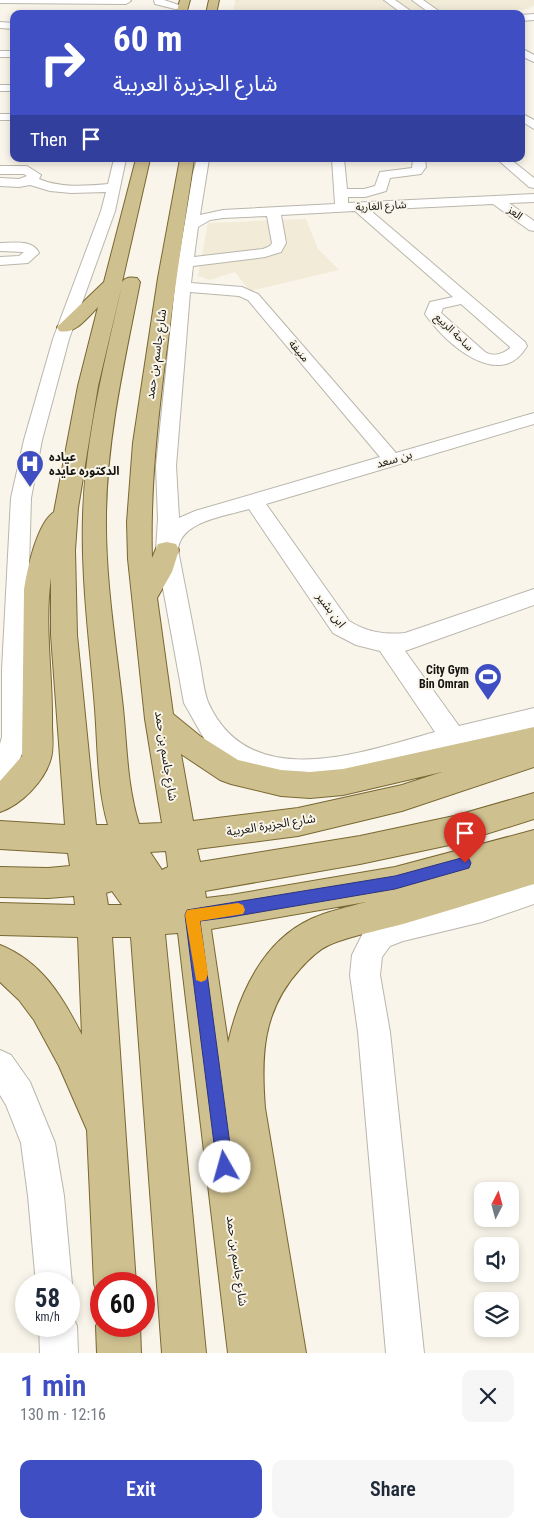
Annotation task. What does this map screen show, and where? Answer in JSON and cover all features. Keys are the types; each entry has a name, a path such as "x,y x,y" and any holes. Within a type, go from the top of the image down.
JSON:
{"main road":[{"name":"شارع جاسم بن حمد","path":"195,162 181,256 144,444 139,522 140,560 146,596 159,719 171,780 192,915 250,1353"},
{"path":"115,1272 94,922 82,840 64,635 63,550 66,508 88,386 127,226 138,164"},
{"path":"127,226 133,237 137,252 102,434 96,486 94,524 97,610 117,796 137,880 184,1353"},
{"path":"66,327 114,283"},
{"path":"0,799 15,786 36,759 38,696 37,575 46,546 66,508"},
{"path":"146,596 160,572 168,544"},
{"path":"159,719 190,745 231,771 281,783 310,785 343,782 534,739"},
{"name":"شارع الجزيرة العربية","path":"179,838 298,822 363,808 402,798 534,755"},
{"path":"0,882 48,883 186,879 360,850 445,832 534,806"},
{"path":"0,835 82,840 137,880 192,915 231,911 395,882 534,844"},
{"path":"0,919 94,922 137,880 161,853 179,838"},
{"path":"284,1353 250,1141 244,1079 248,1031 262,992 270,978 294,950 306,939 324,930 482,886 534,868"},
{"path":"0,962 8,965 21,976 45,1007 68,1046 108,1133"},
{"path":"118,1337 119,1353"}],"street":[{"path":"0,0 126,0"},
{"path":"159,0 158,2 165,5 183,7"},
{"path":"389,0 404,10"},
{"path":"416,0 432,10"},
{"path":"0,774 6,765 15,737 7,670 22,498 33,440 66,327 108,211 119,162"},
{"name":"شارع جاسم بن حمد","path":"195,162 195,203 192,225 181,256 184,287 166,466 166,494 168,544 196,703 216,738 235,753 250,760 285,771 327,770 386,757 453,738"},
{"path":"338,162 342,208"},
{"path":"341,194 365,193 381,188 385,175 416,171 420,168 419,162"},
{"path":"506,162 534,184"},
{"path":"0,170 33,172 35,176 30,180"},
{"path":"0,182 30,180 52,187 72,189 114,187"},
{"name":"شارع الغارية","path":"192,225 206,217 229,214 534,198"},
{"name":"العز","path":"496,200 534,227"},
{"name":"شارع الغارية","path":"195,203 229,214"},
{"name":"ساحة الربيع","path":"358,207 519,346 516,353 507,358 493,359 480,357 432,314 436,305 463,299"},
{"path":"231,257 247,250 266,234 267,212"},
{"path":"181,256 231,257 276,250 279,246 266,234"},
{"path":"0,247 24,247 31,250 32,253 23,260 0,261"},
{"name":"منيفة","path":"184,287 242,292 253,297 392,460"},
{"name":"بن سعد","path":"226,508 534,418"},
{"path":"166,494 182,503 199,508 226,508"},
{"name":"ابن بشير","path":"254,501 341,627 354,636 388,644 406,642 534,597"},
{"path":"168,544 183,524 226,508"},
{"path":"388,644 453,738 534,718"},
{"path":"405,1353 374,1032 365,975 369,949 380,935 404,927 482,908 534,891"},
{"path":"0,1066 18,1094 38,1143 46,1196 53,1272"},
{"path":"58,1337 59,1353"}],"shaded area":[{"path":"235,0 534,0 534,5 528,9 519,10 234,10"},
{"path":"306,219 318,249 339,270 250,291 235,272 210,280 198,276 208,223"}],"slow traffic":[{"path":"201,974 192,915 238,910"}],"place":[{"name":"عياده الدكتوره عايده","path":"30,488"},
{"name":"City Gym Bin Omran","path":"488,701"}],"route":[{"path":"225,1167 192,915 231,911 395,882 465,863"}]}
